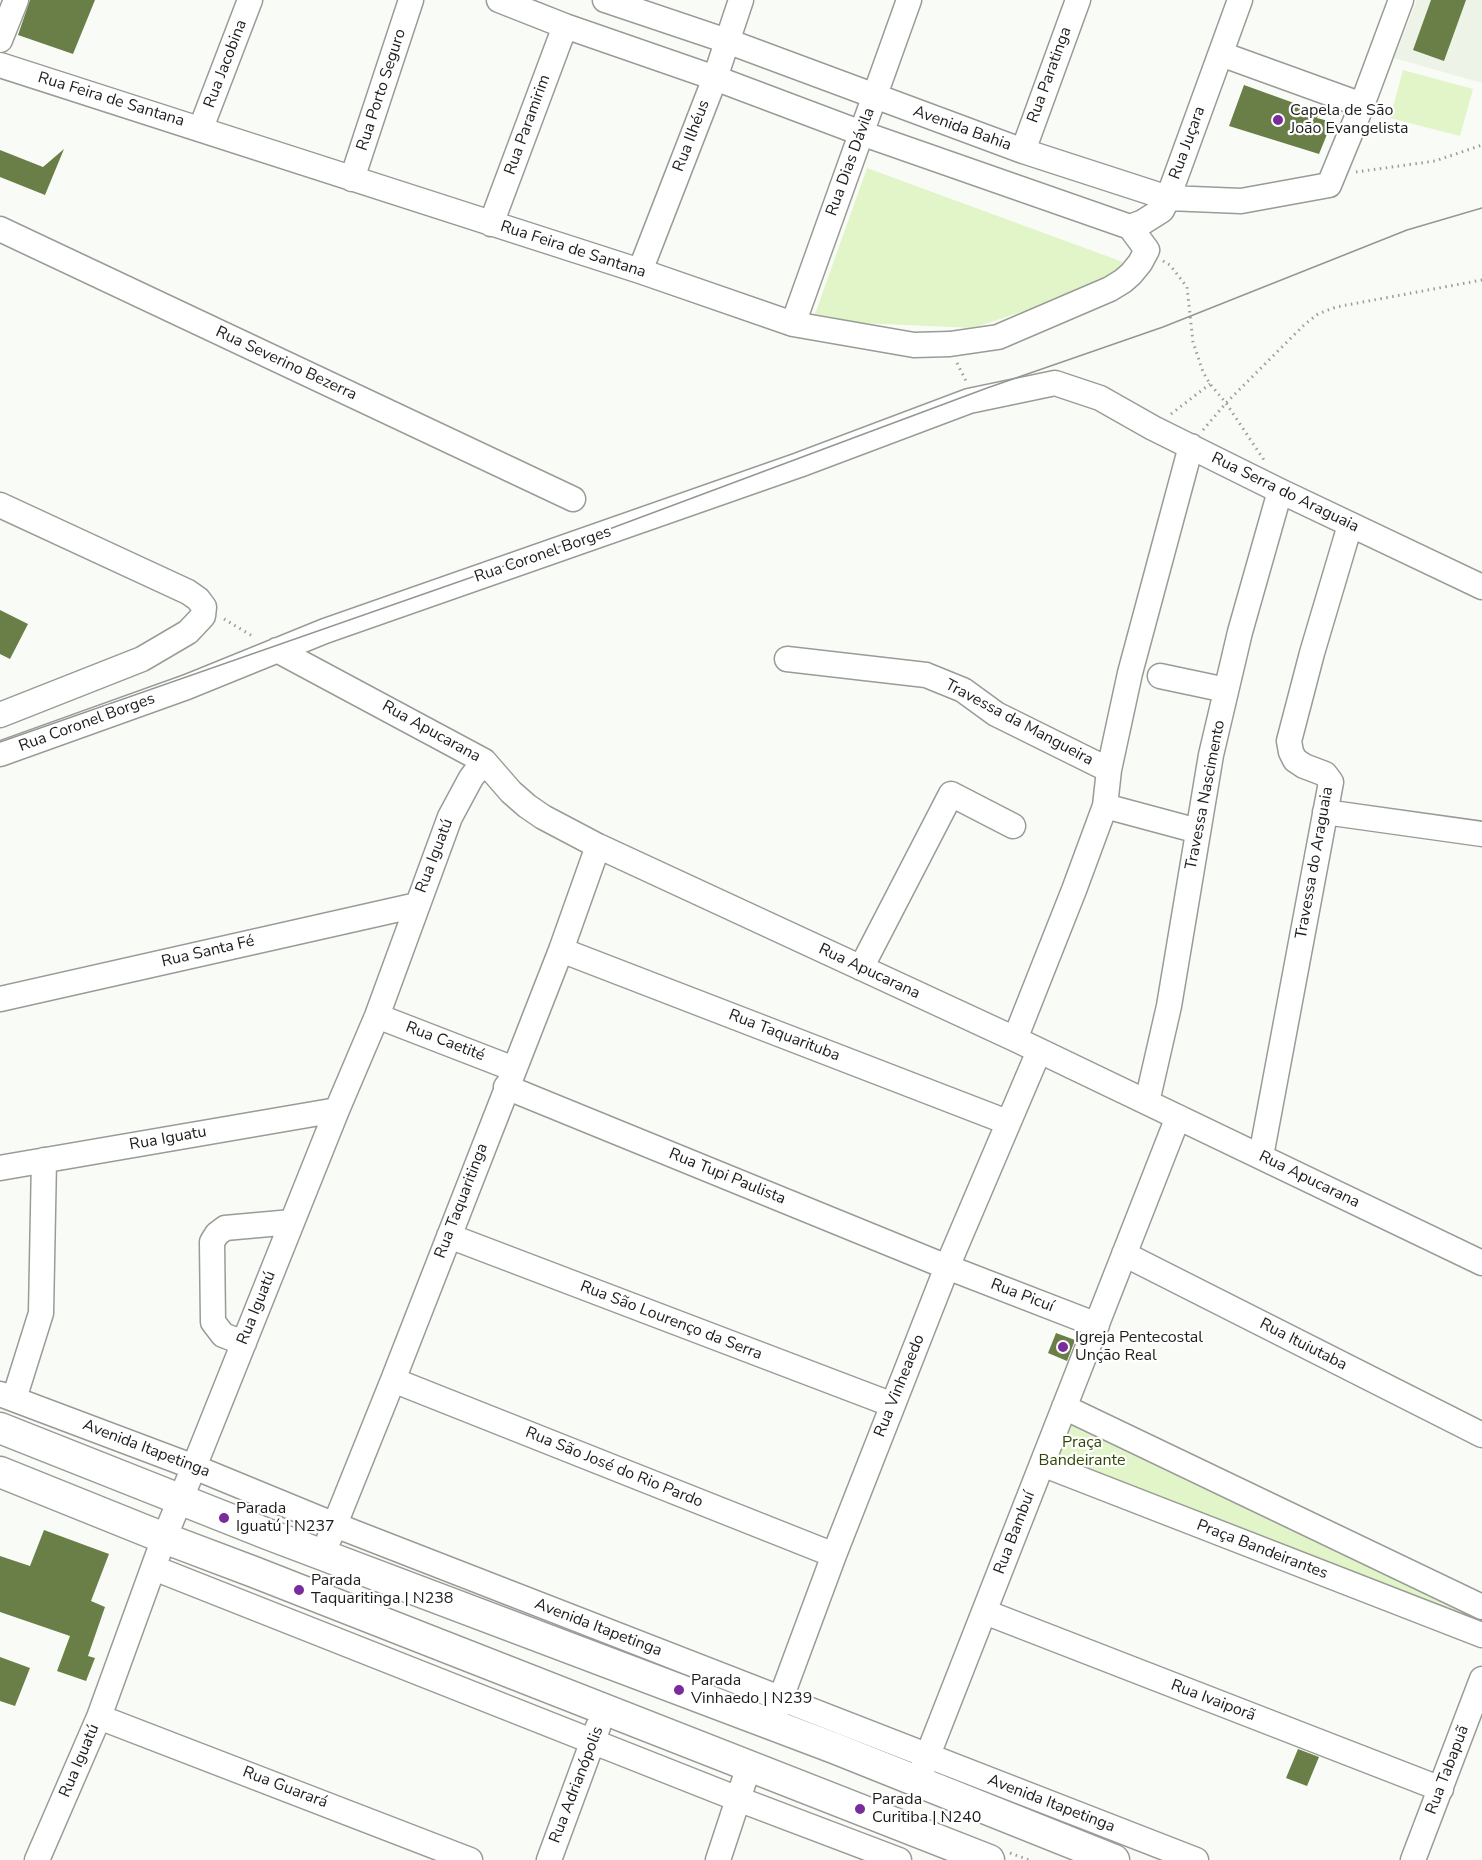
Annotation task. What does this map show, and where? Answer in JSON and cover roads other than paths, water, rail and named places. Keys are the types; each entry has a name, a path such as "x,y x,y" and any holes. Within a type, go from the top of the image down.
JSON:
{"main road":[{"name":"Avenida Itapetinga","path":"0,1428 179,1500 463,1608 776,1712 923,1769 1075,1853 1114,1860"},
{"path":"0,1472 989,1860"},
{"path":"378,1621 392,1581"},
{"path":"446,1648 463,1608"}],"street":[{"path":"0,40 16,0"},
{"name":"Rua Jacobina","path":"201,128 250,0"},
{"name":"Rua Porto Seguro","path":"352,179 411,0"},
{"path":"499,0 861,133 1130,227"},
{"name":"Avenida Bahia","path":"604,0 727,41 1023,151 1167,198 1242,201 1331,180 1362,105"},
{"name":"Rua Ilhéus","path":"640,271 715,78 741,0"},
{"name":"Rua Dias Dávila","path":"794,324 909,0"},
{"name":"Rua Paratinga","path":"1023,151 1078,0"},
{"name":"Rua Juçara","path":"1130,227 1143,222 1161,210 1167,198 1240,0"},
{"path":"1221,54 1362,105 1401,0"},
{"name":"Rua Paramirim","path":"491,224 565,26"},
{"name":"Rua Feira de Santana","path":"0,65 640,271 794,324 914,345 950,344 998,337 1110,289 1123,281 1144,256 1130,227"},
{"name":"Rua Severino Bezerra","path":"0,230 573,499"},
{"name":"Rua Coronel Borges","path":"0,754 187,687 325,630 745,484 990,395 1055,383 1090,394"},
{"name":"Rua Serra do Araguaia","path":"1090,394 1280,491 1482,587"},
{"name":"Travessa da Mangueira","path":"1015,1039 1105,806 1109,770 1130,673 1191,446"},
{"name":"Travessa Nascimento","path":"1148,1102 1169,1006 1206,780 1240,632 1280,491"},
{"path":"0,505 188,592 198,599 204,608 203,616 188,632 142,659 0,715"},
{"name":"Travessa do Araguaia","path":"1261,1156 1331,782 1325,774 1295,760 1289,741 1350,525"},
{"name":"Rua Apucarana","path":"277,650 484,760 526,806 598,846 1015,1039 1482,1263"},
{"name":"Travessa da Mangueira","path":"787,659 926,675 963,690 996,714 1109,770"},
{"path":"1160,676 1226,690"},
{"name":"Rua Iguatú","path":"43,1858 99,1717 179,1500 377,1016 450,817 465,788 484,760"},
{"path":"861,968 951,794 1013,826"},
{"path":"1105,806 1198,831"},
{"path":"1325,812 1482,834"},
{"name":"Rua Taquaritinga","path":"323,1555 561,950 598,846"},
{"name":"Rua Santa Fé","path":"0,999 417,905"},
{"name":"Rua Taquarituba","path":"561,950 1007,1122"},
{"name":"Rua Caetité","path":"377,1016 510,1078"},
{"name":"Rua Vinheaedo","path":"776,1712 834,1555 947,1267 1039,1051"},
{"name":"Rua Tupi Paulista","path":"510,1078 947,1267"},
{"name":"Rua Iguatu","path":"0,1168 337,1110"},
{"name":"Rua Bambuí","path":"923,1769 1178,1117"},
{"path":"7,1396 41,1313 44,1160"},
{"path":"244,1343 223,1335 213,1322 212,1242 225,1228 292,1222"},
{"name":"Rua São Lourenço da Serra","path":"449,1236 893,1405"},
{"name":"Rua Ituiutaba","path":"1124,1254 1482,1435"},
{"name":"Rua Picuí","path":"947,1267 1097,1325"},
{"name":"Rua São José do Rio Pardo","path":"393,1380 834,1555"},
{"name":"Avenida Itapetinga","path":"7,1396 194,1467 776,1712"},
{"path":"1064,1407 1482,1607"},
{"name":"Praça Bandeirantes","path":"1042,1464 1482,1635"},
{"path":"154,1568 898,1860"},
{"name":"Rua Ivaiporã","path":"985,1612 1441,1789"},
{"name":"Rua Tabapuã","path":"1413,1860 1482,1679"},
{"name":"Rua Adrianópolis","path":"549,1860 605,1710"},
{"name":"Rua Guarará","path":"99,1717 470,1860"},
{"path":"718,1860 749,1766"},
{"name":"Avenida Itapetinga","path":"923,1769 1197,1860"}],"tram line":[{"path":"0,742 604,531 987,388 1163,327 1407,230 1482,208"}],"place":[{"name":"Capela de São João Evangelista","path":"1278,120"},
{"name":"Igreja Pentecostal Unção Real","path":"1063,1347"},
{"name":"Parada Iguatú | N237","path":"224,1518"},
{"name":"Parada Taquaritinga | N238","path":"299,1590"},
{"name":"Parada Vinhaedo | N239","path":"679,1690"},
{"name":"Parada Curitiba | N240","path":"860,1809"}],"park label":[{"name":"Praça Bandeirante","path":"1082,1452"}]}
